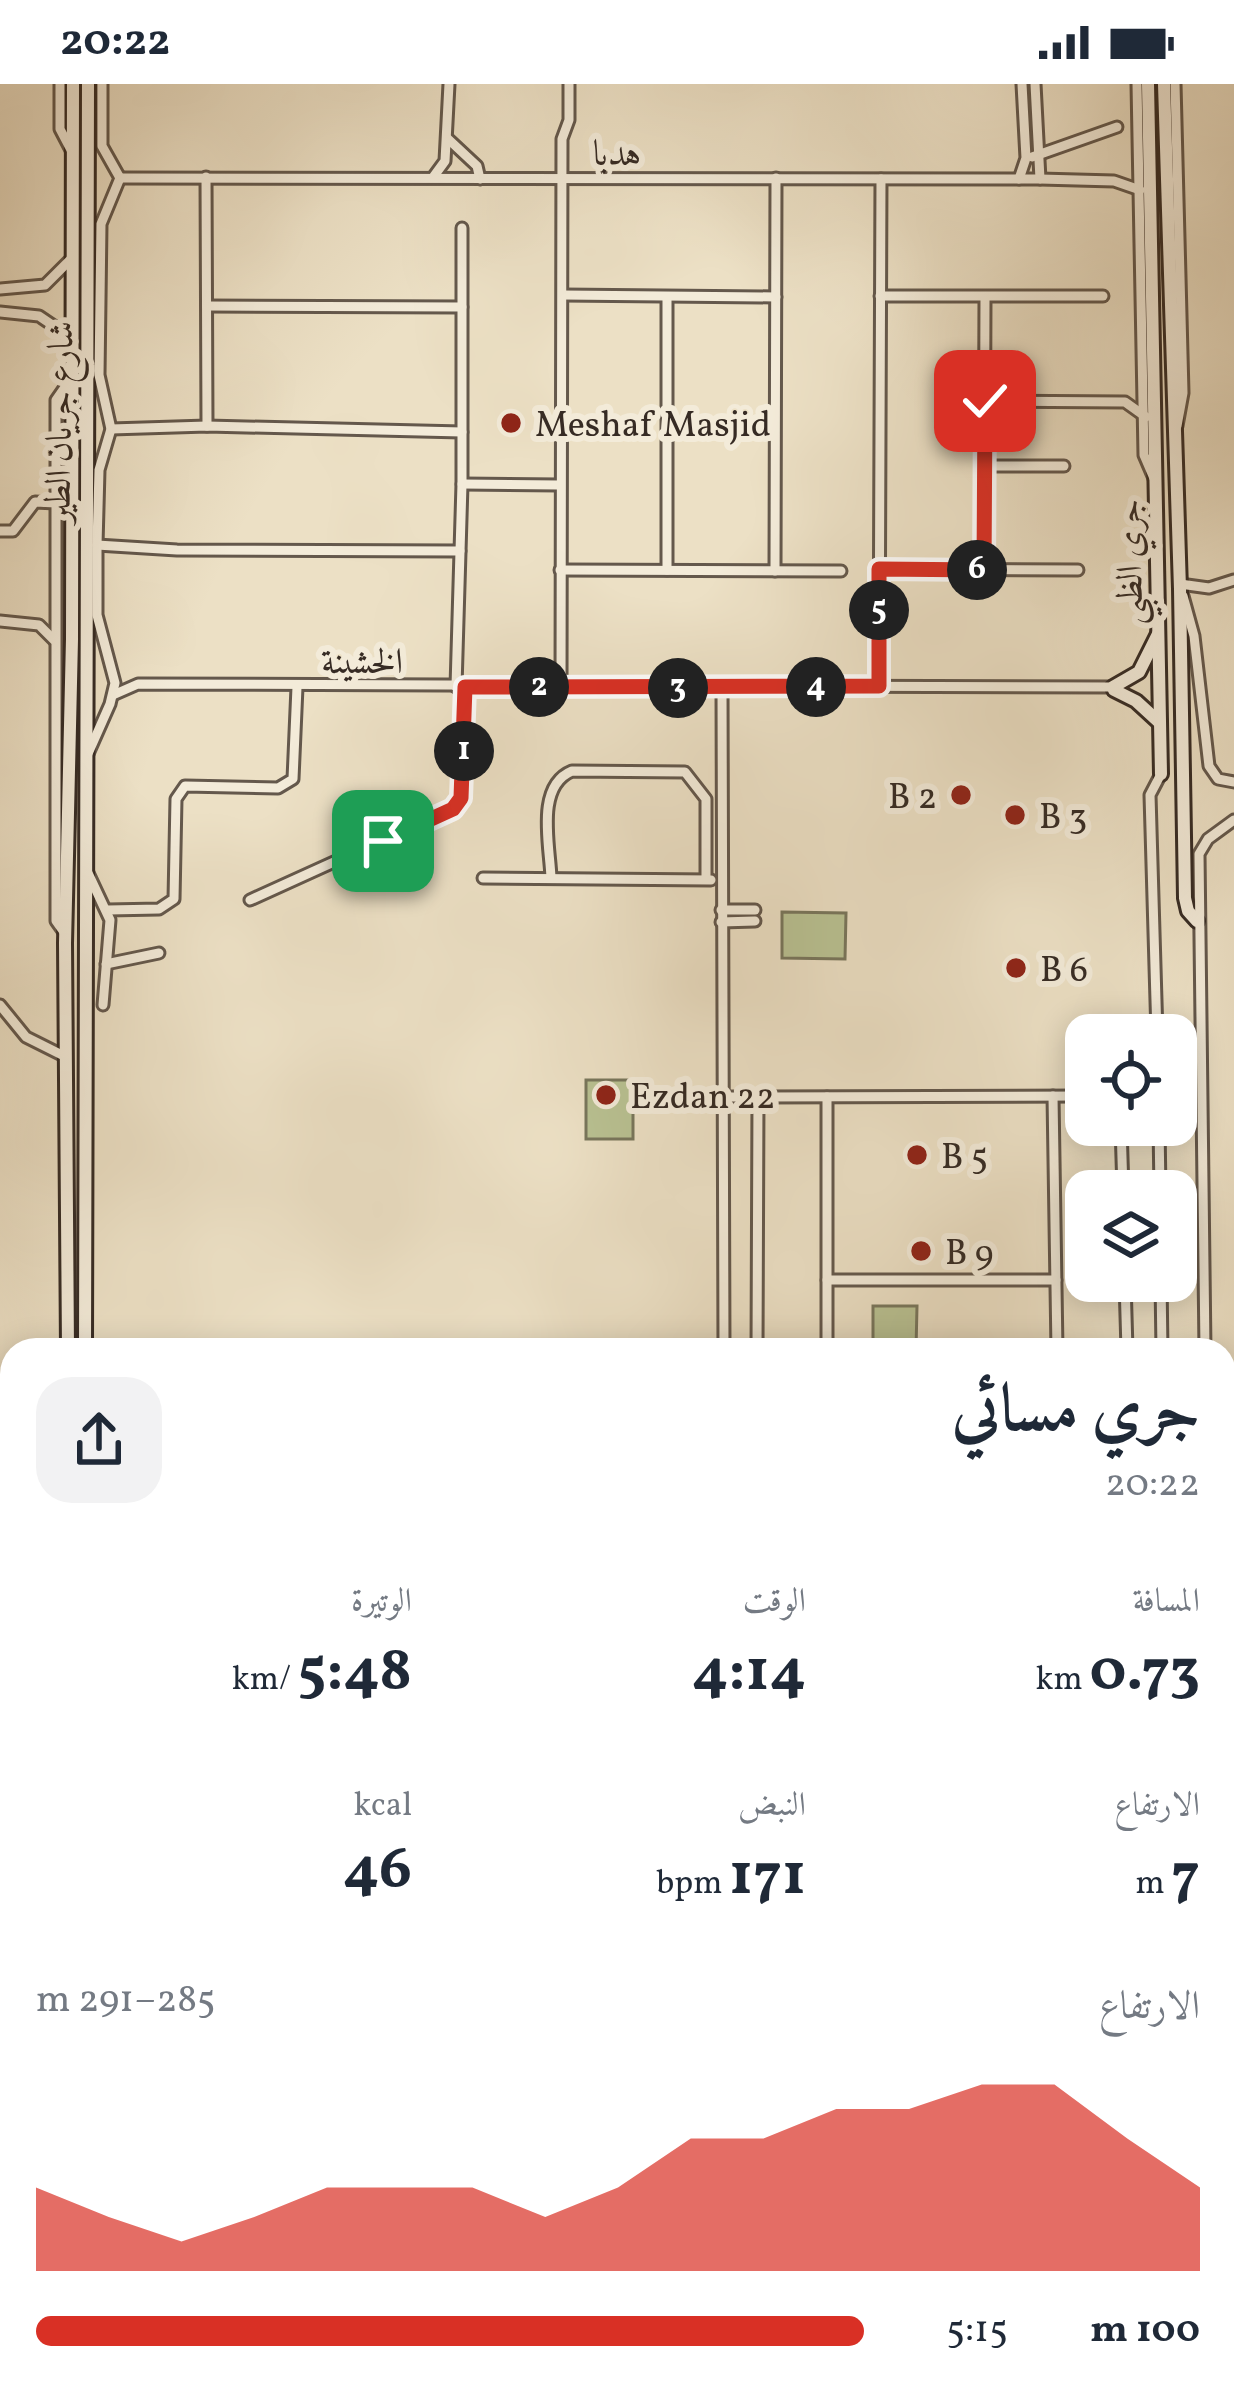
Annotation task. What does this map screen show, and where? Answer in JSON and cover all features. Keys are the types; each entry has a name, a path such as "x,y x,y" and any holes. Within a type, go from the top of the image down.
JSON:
{"street":[{"path":"60,84 60,129 71,150"},
{"name":"شارع جريان الطير","path":"68,1338 62,824 72,638 73,84"},
{"name":"شارع جريان الطير","path":"85,761 113,695 114,670 98,622 99,470 111,428 99,375 101,224 120,178 94,126 88,84"},
{"name":"شارع جريان الطير","path":"85,1338 89,303 94,126 102,84"},
{"path":"449,84 446,161 458,177"},
{"path":"561,688 562,139 569,120 569,84"},
{"path":"1022,84 1031,158 1040,179"},
{"path":"1019,179 1031,158 1035,84"},
{"path":"1137,84 1144,455 1156,484"},
{"name":"جري الظبي","path":"1148,84 1161,774 1150,795 1156,1014"},
{"path":"1173,430 1183,403 1174,88"},
{"name":"جري الظبي","path":"1174,88 1164,124 1185,898 1197,921"},
{"path":"1031,158 1117,128"},
{"path":"446,137 477,166 481,179"},
{"path":"434,176 446,161"},
{"path":"1114,182 1129,177 1139,166"},
{"path":"206,177 207,426"},
{"name":"هدبا","path":"120,178 1040,179 1114,182 1140,190"},
{"path":"775,571 776,178"},
{"path":"879,686 881,179"},
{"path":"250,900 453,809 464,791 460,687 462,228"},
{"path":"0,289 45,285 70,260"},
{"path":"1141,282 1154,302"},
{"path":"563,295 776,297"},
{"path":"880,296 1103,296"},
{"path":"667,570 668,297"},
{"path":"984,570 985,297"},
{"path":"70,303 89,303"},
{"path":"207,306 462,307"},
{"path":"0,312 32,314 70,337"},
{"path":"62,824 56,400 70,380"},
{"path":"1125,403 1145,388"},
{"path":"985,401 1125,403 1146,417"},
{"path":"111,428 462,432"},
{"path":"983,466 1064,466"},
{"path":"462,484 560,485"},
{"path":"0,531 13,531 35,502 56,503"},
{"path":"97,545 177,550 460,551"},
{"path":"879,569 1078,570"},
{"path":"560,570 842,571"},
{"path":"1234,580 1209,588 1180,586 1194,636 1209,766 1218,778 1234,782"},
{"path":"0,621 39,625 56,614"},
{"path":"39,625 56,644"},
{"path":"1159,633 1139,672 1113,688 1160,723"},
{"name":"الخشينة","path":"114,670 138,684"},
{"name":"الخشينة","path":"113,695 138,684 1113,688"},
{"path":"108,910 162,909 171,904 176,893 178,794 189,785 278,788 289,782 296,769 297,687"},
{"path":"722,688 724,1338"},
{"path":"550,878 549,795 557,779 572,771 685,772 706,799 706,880"},
{"name":"جري الظبي","path":"1205,1338 1198,854 1208,839 1234,820"},
{"path":"86,869 108,910 111,928 103,1005"},
{"path":"483,878 722,880"},
{"path":"721,916 755,916"},
{"path":"106,964 159,953"},
{"path":"0,1005 20,1033 66,1057"},
{"path":"1053,1096 1057,1338"},
{"path":"722,1097 1065,1096"},
{"path":"758,1097 758,1338"},
{"path":"827,1097 827,1338"},
{"path":"827,1280 1056,1280"},
{"path":"1126,1302 1127,1338"},
{"path":"1161,1302 1162,1338"}],"green space":[{"path":"782,912 846,913 845,959 782,958"},
{"path":"586,1080 633,1080 633,1139 586,1139"},
{"path":"873,1306 917,1306 916,1338 873,1338"}],"place":[{"name":"Meshaf Masjid","path":"511,423"},
{"name":"B 2","path":"961,795"},
{"name":"B 3","path":"1015,815"},
{"name":"B 6","path":"1016,968"},
{"name":"Ezdan 22","path":"606,1095"},
{"name":"B 5","path":"917,1155"},
{"name":"B 9","path":"921,1251"}],"route":[{"path":"383,841 453,809 461,798 465,687 879,686 879,569 984,570 985,401"}]}
